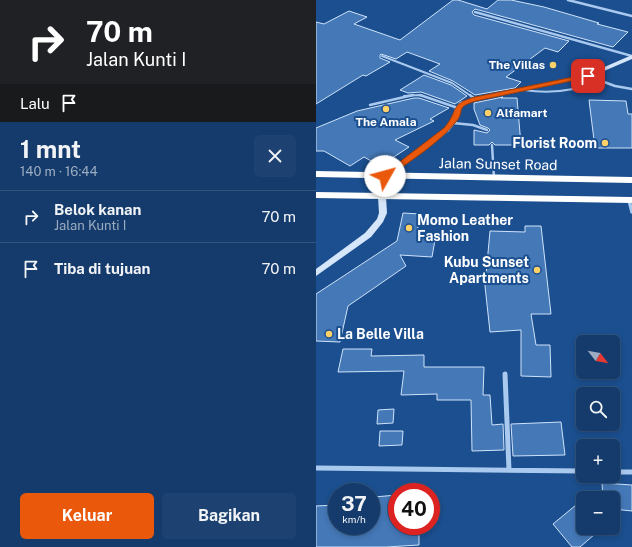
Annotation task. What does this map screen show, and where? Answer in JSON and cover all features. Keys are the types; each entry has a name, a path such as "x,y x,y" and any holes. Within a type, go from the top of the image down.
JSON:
{"highway":[{"name":"Jalan Sunset Road","path":"316,174 632,180"},
{"path":"316,195 631,200"}],"street":[{"path":"568,0 632,16"},
{"path":"475,12 575,38 632,56"},
{"path":"316,273 368,235 380,220 385,176 439,136 453,123 457,115 458,108 462,103 588,76 632,56"},
{"path":"588,76 600,81 632,89"},
{"path":"631,200 632,212"},
{"path":"505,374 509,470"},
{"path":"316,468 576,471"},
{"path":"620,472 632,472"}],"lane":[{"path":"382,56 452,83 475,99"},
{"path":"523,90 548,93 592,85 600,81"},
{"path":"370,105 406,96 419,95 458,108"},
{"path":"453,123 473,125 487,130"},
{"path":"492,145 494,178"}],"building":[{"path":"453,0 458,0 487,9 498,0 511,0 544,7 628,32 613,47 475,9 472,12 474,15 569,41 558,52 545,48 506,77 521,82 515,88 475,95 453,81 429,71 440,64 407,52 396,59 381,54 380,58 390,62 366,76 363,75 316,104 316,22 324,24 349,11 367,17 354,24 400,40"},
{"path":"424,75 451,85 467,96 455,104 421,92 408,93 400,90"},
{"path":"503,97 501,98 517,98 521,145 495,145 492,142 489,145 474,145 474,130 487,133 490,130 480,125 474,109 474,103"},
{"path":"419,98 449,108 430,119 434,121 395,140 409,147 380,166 364,157 350,166 324,151 316,151 316,128 357,111"},
{"path":"589,100 626,101 628,114 632,114 632,148 595,148"},
{"path":"403,213 420,214 417,234 436,234 432,257 400,255 406,266 348,306 340,342 316,341 316,294 397,241"},
{"path":"525,226 541,226 551,314 531,314 536,345 550,345 551,377 521,376 521,330 490,332 485,286 490,231 525,232"},
{"path":"343,349 372,349 371,356 424,355 424,367 484,367 483,395 490,395 492,425 503,424 504,450 472,451 471,400 437,400 437,394 401,395 404,371 338,372"},
{"path":"394,409 393,423 377,424 378,410"},
{"path":"561,422 565,455 513,456 511,424"},
{"path":"380,431 403,431 402,445 379,446"},
{"path":"602,483 632,485 632,511 620,510 620,491 603,491"},
{"path":"380,496 388,496 388,535 419,535 419,545 386,547 316,547 316,506 328,505 328,535 380,535"},
{"path":"576,505 576,535 594,535 580,547 572,547 553,524"}],"place":[{"name":"The Villas","path":"553,65"},
{"name":"The Amala","path":"386,109"},
{"name":"Alfamart","path":"488,113"},
{"name":"Florist Room","path":"605,143"},
{"name":"Momo Leather Fashion","path":"409,228"},
{"name":"Kubu Sunset Apartments","path":"537,270"},
{"name":"La Belle Villa","path":"329,334"}],"route":[{"path":"385,176 447,130 453,123 457,115 458,108 462,103 588,76"}]}
